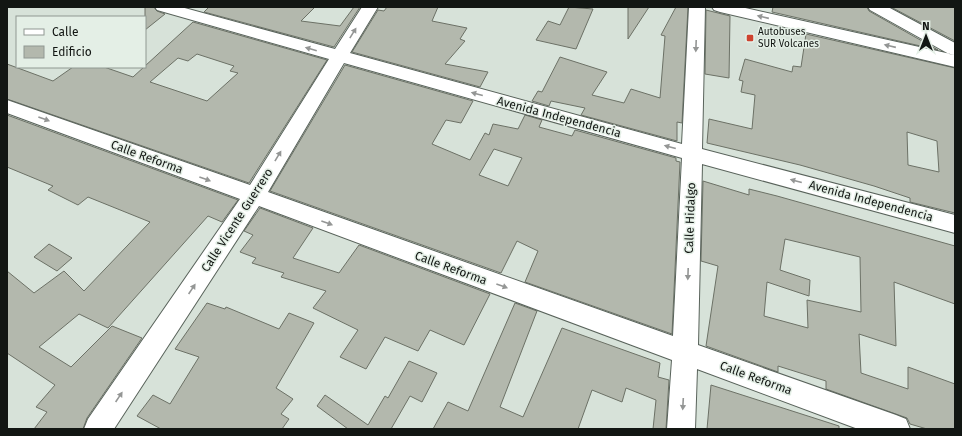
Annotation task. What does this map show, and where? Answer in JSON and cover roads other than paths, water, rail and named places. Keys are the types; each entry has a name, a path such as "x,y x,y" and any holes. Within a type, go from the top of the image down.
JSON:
{"street":[{"name":"Avenida Independencia","path":"163,7 692,154 955,224"},
{"name":"Calle Vicente Guerrero","path":"104,427 254,196 370,7"},
{"name":"Calle Hidalgo","path":"681,429 686,353 697,7"},
{"path":"720,7 955,61"},
{"path":"876,7 955,50"},
{"name":"Calle Reforma","path":"7,106 896,429"}],"place":[{"name":"Autobuses SUR Volcanes","path":"750,38"}]}
